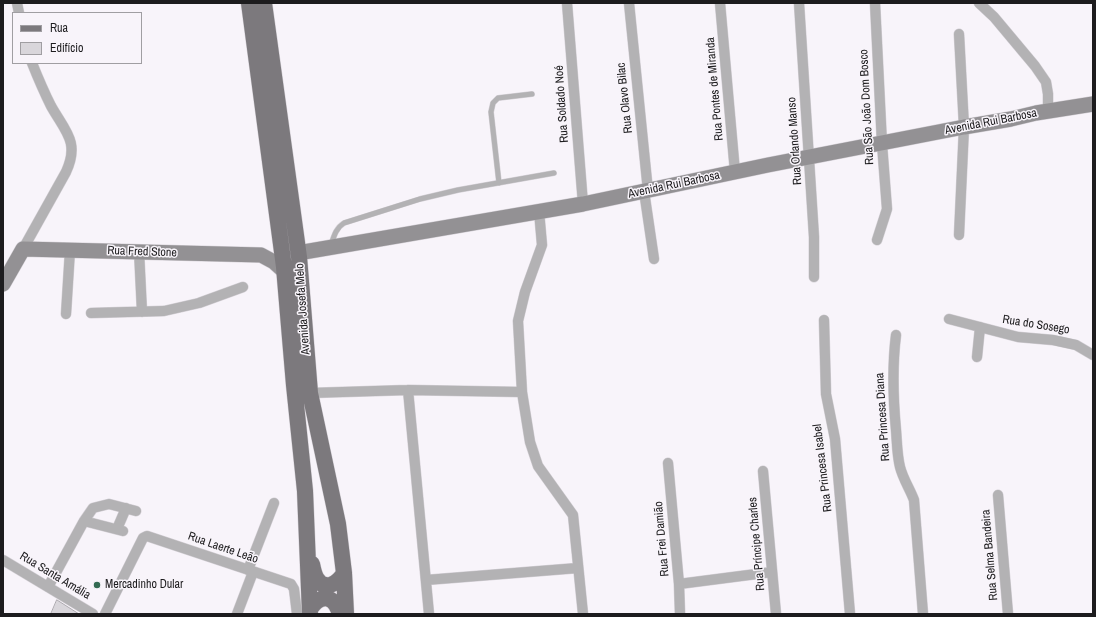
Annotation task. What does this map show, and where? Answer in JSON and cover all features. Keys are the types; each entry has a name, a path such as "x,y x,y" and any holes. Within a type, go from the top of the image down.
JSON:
{"main road":[{"name":"Avenida Josefa Melo","path":"249,3 285,272 304,491 307,545 306,612"},
{"name":"Avenida Josefa Melo","path":"264,3 298,253 310,393 338,524 344,573 346,614"},
{"path":"307,545 314,573 319,582 324,585 333,585 344,573"},
{"path":"306,612 318,601 329,599 334,600 340,614"}],"street":[{"name":"Rua Soldado Noé","path":"567,3 583,204"},
{"name":"Rua Olavo Bilac","path":"629,3 646,191 654,259"},
{"name":"Rua Pontes de Miranda","path":"720,3 735,172"},
{"name":"Rua Orlando Manso","path":"799,3 814,237 814,277"},
{"name":"Rua São João Dom Bosco","path":"875,3 882,144 887,209 877,240"},
{"path":"979,3 994,17 1035,66 1046,82 1048,111"},
{"path":"958,34 964,127 959,235"},
{"path":"3,284 66,172 72,154 71,140 52,107 32,64"},
{"name":"Avenida Rui Barbosa","path":"298,253 583,204 808,157 1048,111 1093,104"},
{"path":"539,211 542,245 518,321 522,392 530,442 538,466 573,516 583,614"},
{"path":"261,255 272,249 281,239"},
{"name":"Rua Fred Stone","path":"23,249 261,255"},
{"path":"66,314 70,250"},
{"path":"139,251 142,312"},
{"path":"261,255 271,260 285,272"},
{"path":"91,313 142,312 183,307 199,303 243,287"},
{"name":"Rua do Sosego","path":"949,319 1018,337 1053,340 1076,344 1093,355"},
{"name":"Rua Princesa Isabel","path":"824,320 826,394 835,439 850,614"},
{"path":"977,357 980,327"},
{"name":"Rua Princesa Diana","path":"896,335 893,366 898,461 914,500 923,614"},
{"path":"310,393 408,390 522,392"},
{"path":"408,390 429,614"},
{"name":"Rua Frei Damião","path":"668,463 679,584 680,614"},
{"name":"Rua Príncipe Charles","path":"763,471 776,614"},
{"name":"Rua Selma Bandeira","path":"998,495 1008,614"},
{"path":"236,614 274,503"},
{"path":"48,587 54,574 84,521 90,511 98,506 109,504 131,509 120,530 84,521"},
{"name":"Rua Laerte Leão","path":"105,614 145,536 289,583 306,612"},
{"name":"Rua Santa Amália","path":"3,560 93,614"},
{"path":"426,580 578,568"},
{"path":"679,584 772,572"}],"lane":[{"path":"499,183 491,112 493,103 498,98 532,94"},
{"path":"329,247 339,226 344,223 420,199 554,173"}],"building":[{"path":"57,600 79,614 51,614"}],"place":[{"name":"Mercadinho Dular","path":"97,585"}]}
